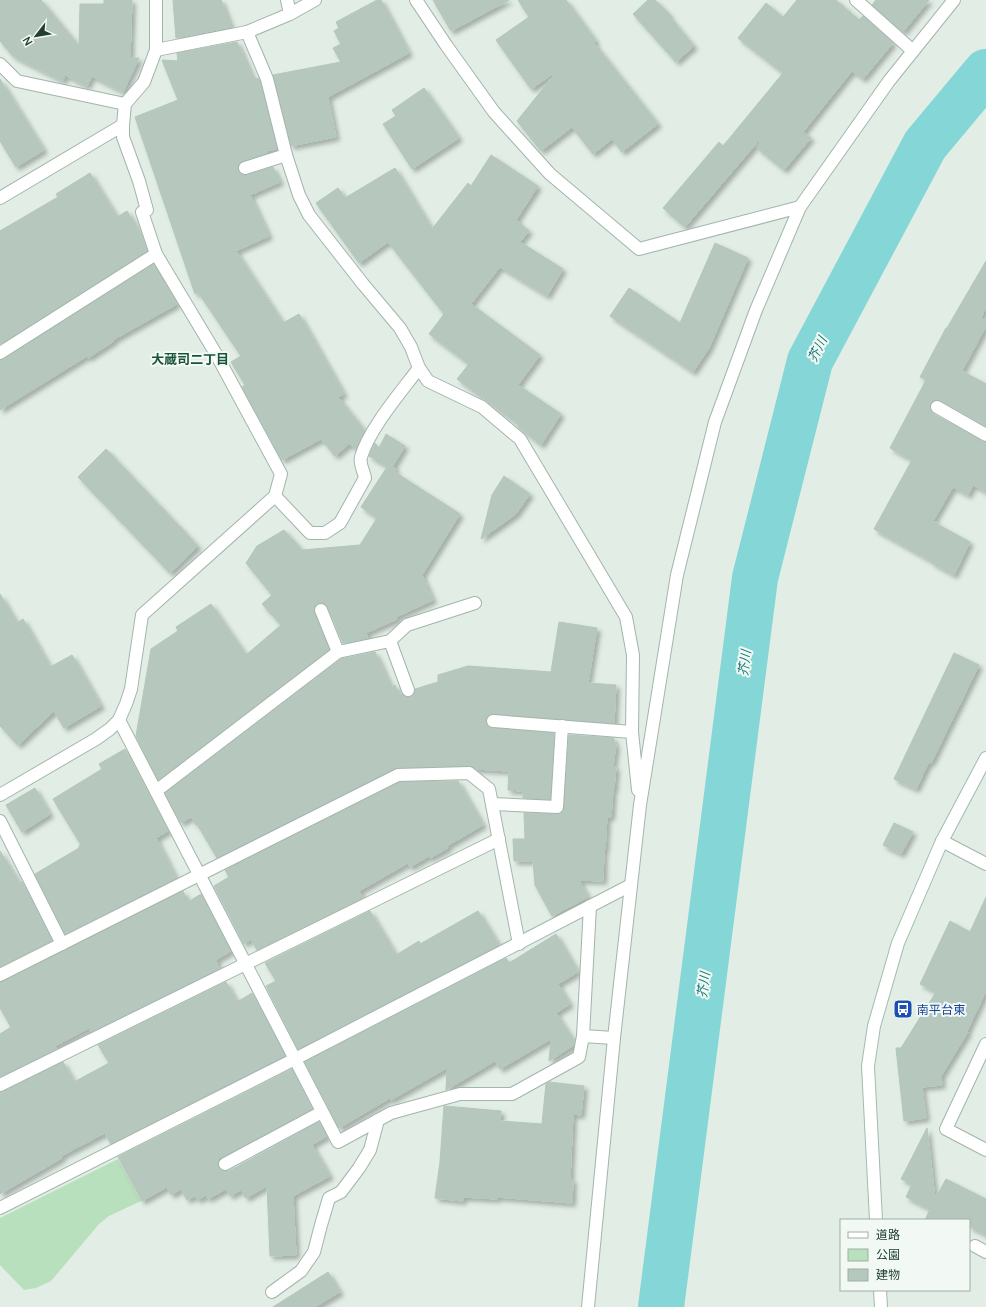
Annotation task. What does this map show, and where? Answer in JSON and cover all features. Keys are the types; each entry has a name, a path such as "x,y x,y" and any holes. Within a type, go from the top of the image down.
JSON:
{"street":[{"path":"0,795 96,739 110,729 119,720 131,688 142,615 275,496 281,474 216,354 156,254 142,212 147,210 139,181 123,137 123,125 125,104 144,82 156,50 156,0"},
{"path":"287,0 290,14"},
{"path":"156,50 246,32 290,14 315,0"},
{"path":"416,0 455,58 504,124 550,174 639,249 800,207"},
{"path":"856,0 913,51"},
{"path":"588,1307 614,1038 640,806 677,575 715,422 756,310 800,207 889,81 954,0"},
{"path":"246,32 267,79 286,155 299,195 309,215 363,284 400,328 416,358 419,368 428,381 482,407 520,439 626,617 633,656 632,732 640,806"},
{"path":"0,64 17,81 125,104"},
{"path":"0,198 123,125"},
{"path":"245,168 286,155"},
{"path":"0,353 156,254"},
{"path":"275,496 310,533 325,534 340,522 365,478 360,458 368,441 378,423 419,368"},
{"path":"937,407 986,435"},
{"path":"156,790 338,652 390,641 408,625 475,603"},
{"path":"321,610 338,652"},
{"path":"390,641 408,690"},
{"path":"119,720 338,1142 391,1113 460,1094 512,1094 579,1057 583,1036 590,906"},
{"path":"493,721 632,732"},
{"path":"492,804 557,807 562,726"},
{"path":"876,1219 868,1066 874,1026 897,947 942,842 986,758"},
{"path":"0,975 200,876 398,775 469,773 489,789 519,944"},
{"path":"0,821 62,944"},
{"path":"0,1085 499,839"},
{"path":"942,842 986,864"},
{"path":"0,1208 295,1059 631,885"},
{"path":"583,1036 614,1038"},
{"path":"986,1044 946,1129 986,1150"},
{"path":"225,1164 322,1112"},
{"path":"272,1292 301,1271 314,1252 329,1198 341,1192 359,1168 370,1150 378,1120"},
{"path":"975,1246 986,1252"},
{"path":"880,1291 881,1307"}],"green space":[{"path":"118,1159 141,1201 109,1216 99,1224 51,1281 36,1288 24,1290 0,1265 0,1218"}],"building":[{"path":"0,0 41,0 79,46 80,4 104,4 104,0 132,0 130,58 139,58 123,92 92,76 87,86 65,75 63,81 13,56 0,41"},
{"path":"173,0 221,0 231,27 176,38"},
{"path":"377,0 381,0 409,53 328,97 336,137 291,146 273,75 341,62 333,48 341,44 334,31 339,28 336,22"},
{"path":"433,0 509,0 451,31"},
{"path":"518,0 566,0 596,41 594,43 658,124 622,152 612,139 593,154 572,127 541,151 517,121 557,71 531,89 496,40 529,17"},
{"path":"648,0 655,0 670,15 669,16 694,46 676,62 633,14"},
{"path":"797,0 836,0 859,20 863,16 893,43 863,79 852,71 803,132 811,138 784,170 757,148 762,137 685,227 663,208 719,142 723,146 783,73 738,38 766,3 783,17"},
{"path":"876,0 929,0 903,32 872,5"},
{"path":"237,42 253,79 258,78 260,81 277,149 266,151 267,153 242,161 239,163 238,170 240,174 247,175 273,167 280,182 250,195 269,236 236,251 283,323 299,314 344,394 338,397 365,431 356,448 349,444 335,456 321,439 282,460 242,387 245,385 231,362 241,356 198,292 195,294 135,117 178,100 162,60 178,61 177,53"},
{"path":"0,79 44,150 16,167 0,141"},
{"path":"424,88 459,138 412,169 383,124 396,116 392,110"},
{"path":"491,155 538,186 516,220 529,231 520,242 563,269 547,296 500,267 471,304 540,355 518,385 561,414 541,445 518,427 519,425 457,379 469,364 429,334 444,314 388,242 359,263 316,203 338,188 345,198 395,168 432,229 468,183 471,186"},
{"path":"90,173 117,217 127,211 142,236 147,251 0,344 0,231 58,197 56,194"},
{"path":"715,243 748,258 709,348 693,372 610,316 629,288 680,323"},
{"path":"986,261 986,307 981,318 986,321 986,326 962,371 986,384 986,426 940,400 933,401 930,407 933,414 986,442 986,492 973,485 968,495 953,487 933,521 970,542 954,575 874,529 912,460 890,448 926,380 920,377 946,328"},
{"path":"154,264 177,304 113,340 114,341 88,358 87,356 0,410 0,360 4,359"},
{"path":"386,434 405,446 393,466 396,469 395,471 369,456 375,443 379,448"},
{"path":"106,449 198,546 170,573 78,477"},
{"path":"387,467 460,514 422,575 433,600 366,633 368,638 343,643 328,607 322,603 318,603 315,606 314,612 329,650 158,780 136,736 151,649 178,631 176,627 211,604 246,655 281,625 262,604 272,595 246,563 257,546 284,530 302,550 360,545 377,518 361,507"},
{"path":"504,476 530,494 516,514 481,539 492,495"},
{"path":"0,594 17,623 23,619 50,667 72,655 101,706 64,728 54,711 18,745 0,726"},
{"path":"559,622 597,628 588,683 616,685 614,723 494,714 487,716 486,721 488,727 492,728 554,733 550,799 523,798 523,791 508,790 509,771 476,769 469,766 397,768 217,858 197,824 196,825 191,817 181,823 165,793 341,659 375,652 391,687 395,685 399,694 410,697 414,694 415,689 438,682 438,675 468,666 551,672"},
{"path":"954,653 979,665 931,763 929,762 916,789 894,779"},
{"path":"569,735 614,738 614,744 616,744 613,767 616,767 614,789 611,817 607,817 603,881 579,880 588,897 552,916 535,885 533,861 514,861 513,839 525,839 524,813 557,814 563,811"},
{"path":"125,749 168,831 156,838 176,878 65,934 35,874 79,848 81,845 53,799 102,769 99,764"},
{"path":"458,781 483,825 447,846 448,848 430,858 429,856 410,867 408,863 359,891 363,898 257,950 251,939 244,944 214,886 229,877 225,870 400,782"},
{"path":"35,788 50,814 22,832 6,805"},
{"path":"894,823 913,832 901,854 883,845"},
{"path":"0,851 20,884 22,882 52,941 0,967"},
{"path":"183,891 188,902 201,894 231,951 216,960 219,969 91,1032 89,1028 55,1046 57,1049 0,1077 0,1034 11,1027 0,1008 0,982"},
{"path":"986,897 986,991 967,1031 968,1032 941,1076 942,1085 922,1087 926,1118 904,1121 896,1048 901,1048 936,992 920,984 950,921 970,932"},
{"path":"370,911 396,955 419,941 420,944 478,911 499,945 298,1049 266,986 276,981 265,963"},
{"path":"556,934 578,972 558,984 570,1004 556,1013 574,1041 574,1045 549,1061 551,1039 500,1069 495,1061 446,1090 447,1068 391,1100 390,1098 339,1128 305,1062 506,958 509,963"},
{"path":"226,982 237,1002 252,993 285,1056 111,1144 105,1133 61,1156 62,1158 0,1194 0,1092 63,1062 74,1082 109,1063 98,1045"},
{"path":"292,1069 312,1109 221,1157 218,1160 218,1164 221,1171 229,1171 319,1122 327,1136 312,1145 330,1176 293,1196 296,1255 270,1256 267,1186 246,1198 241,1190 230,1196 226,1189 208,1199 206,1195 198,1200 195,1196 187,1200 181,1189 171,1195 167,1187 142,1201 118,1157"},
{"path":"549,1082 584,1086 581,1115 573,1114 570,1180 573,1180 572,1203 497,1197 497,1199 463,1197 463,1201 435,1198 440,1162 444,1106 501,1111 500,1121 542,1124 546,1084"},
{"path":"927,1128 935,1199 946,1179 986,1199 986,1235 970,1227 970,1219 925,1219 930,1209 906,1197 912,1184 901,1179"},
{"path":"328,1272 340,1292 315,1307 273,1307"}],"waterway":[{"name":"芥川","path":"661,1307 755,578 810,361 925,145 986,72"}],"place":[{"name":"南平台東","path":"903,1009"}],"district":[{"name":"大蔵司二丁目","path":"190,359"}]}
